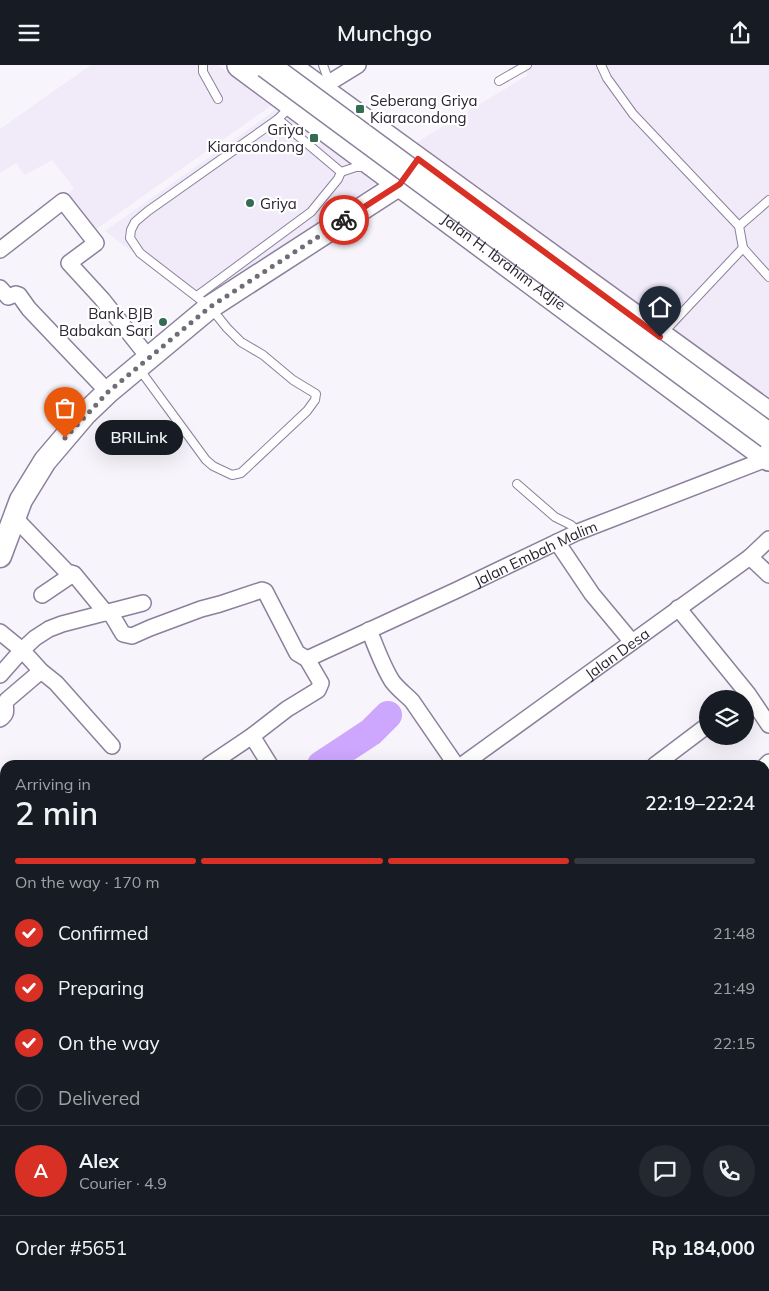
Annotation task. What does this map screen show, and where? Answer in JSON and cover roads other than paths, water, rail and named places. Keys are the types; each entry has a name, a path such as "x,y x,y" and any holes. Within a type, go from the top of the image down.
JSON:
{"main road":[{"name":"Jalan H. Ibrahim Adjie","path":"240,65 285,112 380,168 769,458"},
{"path":"266,65 769,436"},
{"name":"Jalan H. Ibrahim Adjie","path":"286,65 324,79 418,159 769,415"}],"street":[{"path":"324,79 358,65"},
{"path":"0,556 21,500 45,461 108,392 144,363 204,302 400,184 418,159"},
{"path":"0,250 63,201 96,243 69,263 102,299 144,363"},
{"path":"0,288 8,297 16,294 19,295 29,309 108,392"},
{"name":"Jalan Embah Malim","path":"307,659 578,532 769,458"},
{"path":"14,517 67,572 73,574 123,633 132,636 201,609 264,590 297,653 307,659 321,683 318,690 287,709 252,736 216,760"},
{"name":"Jalan Desa","path":"482,759 632,641 750,557 769,539"},
{"path":"557,542 592,594 632,641"},
{"path":"750,557 769,575"},
{"path":"42,595 73,574"},
{"path":"0,675 22,649 49,629 144,603"},
{"path":"678,608 740,690"},
{"path":"369,630 382,662 393,681 402,693 412,701 453,760"},
{"path":"0,632 22,649 41,671 56,683 112,747"},
{"path":"0,719 6,712 4,703 41,671"},
{"path":"754,707 769,725"},
{"path":"662,760 699,732"},
{"path":"252,736 267,760"}],"lane":[{"path":"202,65 203,72 218,99"},
{"path":"499,81 527,65"},
{"path":"601,65 607,78 633,114 739,226 742,248 769,277"},
{"path":"144,363 206,460 213,466 232,475 241,473 307,411 315,400 316,394 293,380 241,341 204,302 140,253 130,238 130,230 135,222 148,211 285,112 341,172"},
{"path":"204,302 311,212 338,179 341,172 356,167 380,168"},
{"path":"739,226 769,200"},
{"path":"660,337 742,248"},
{"path":"517,484 555,517 571,525 578,532"}],"waterway":[{"path":"329,760 371,732 388,715"}],"place":[{"name":"Seberang Griya Kiaracondong","path":"360,109"},
{"name":"Griya Kiaracondong","path":"314,138"},
{"name":"Griya","path":"250,203"},
{"name":"Bank BJB Babakan Sari","path":"163,322"},
{"name":"BRILink","path":"65,438"}]}
